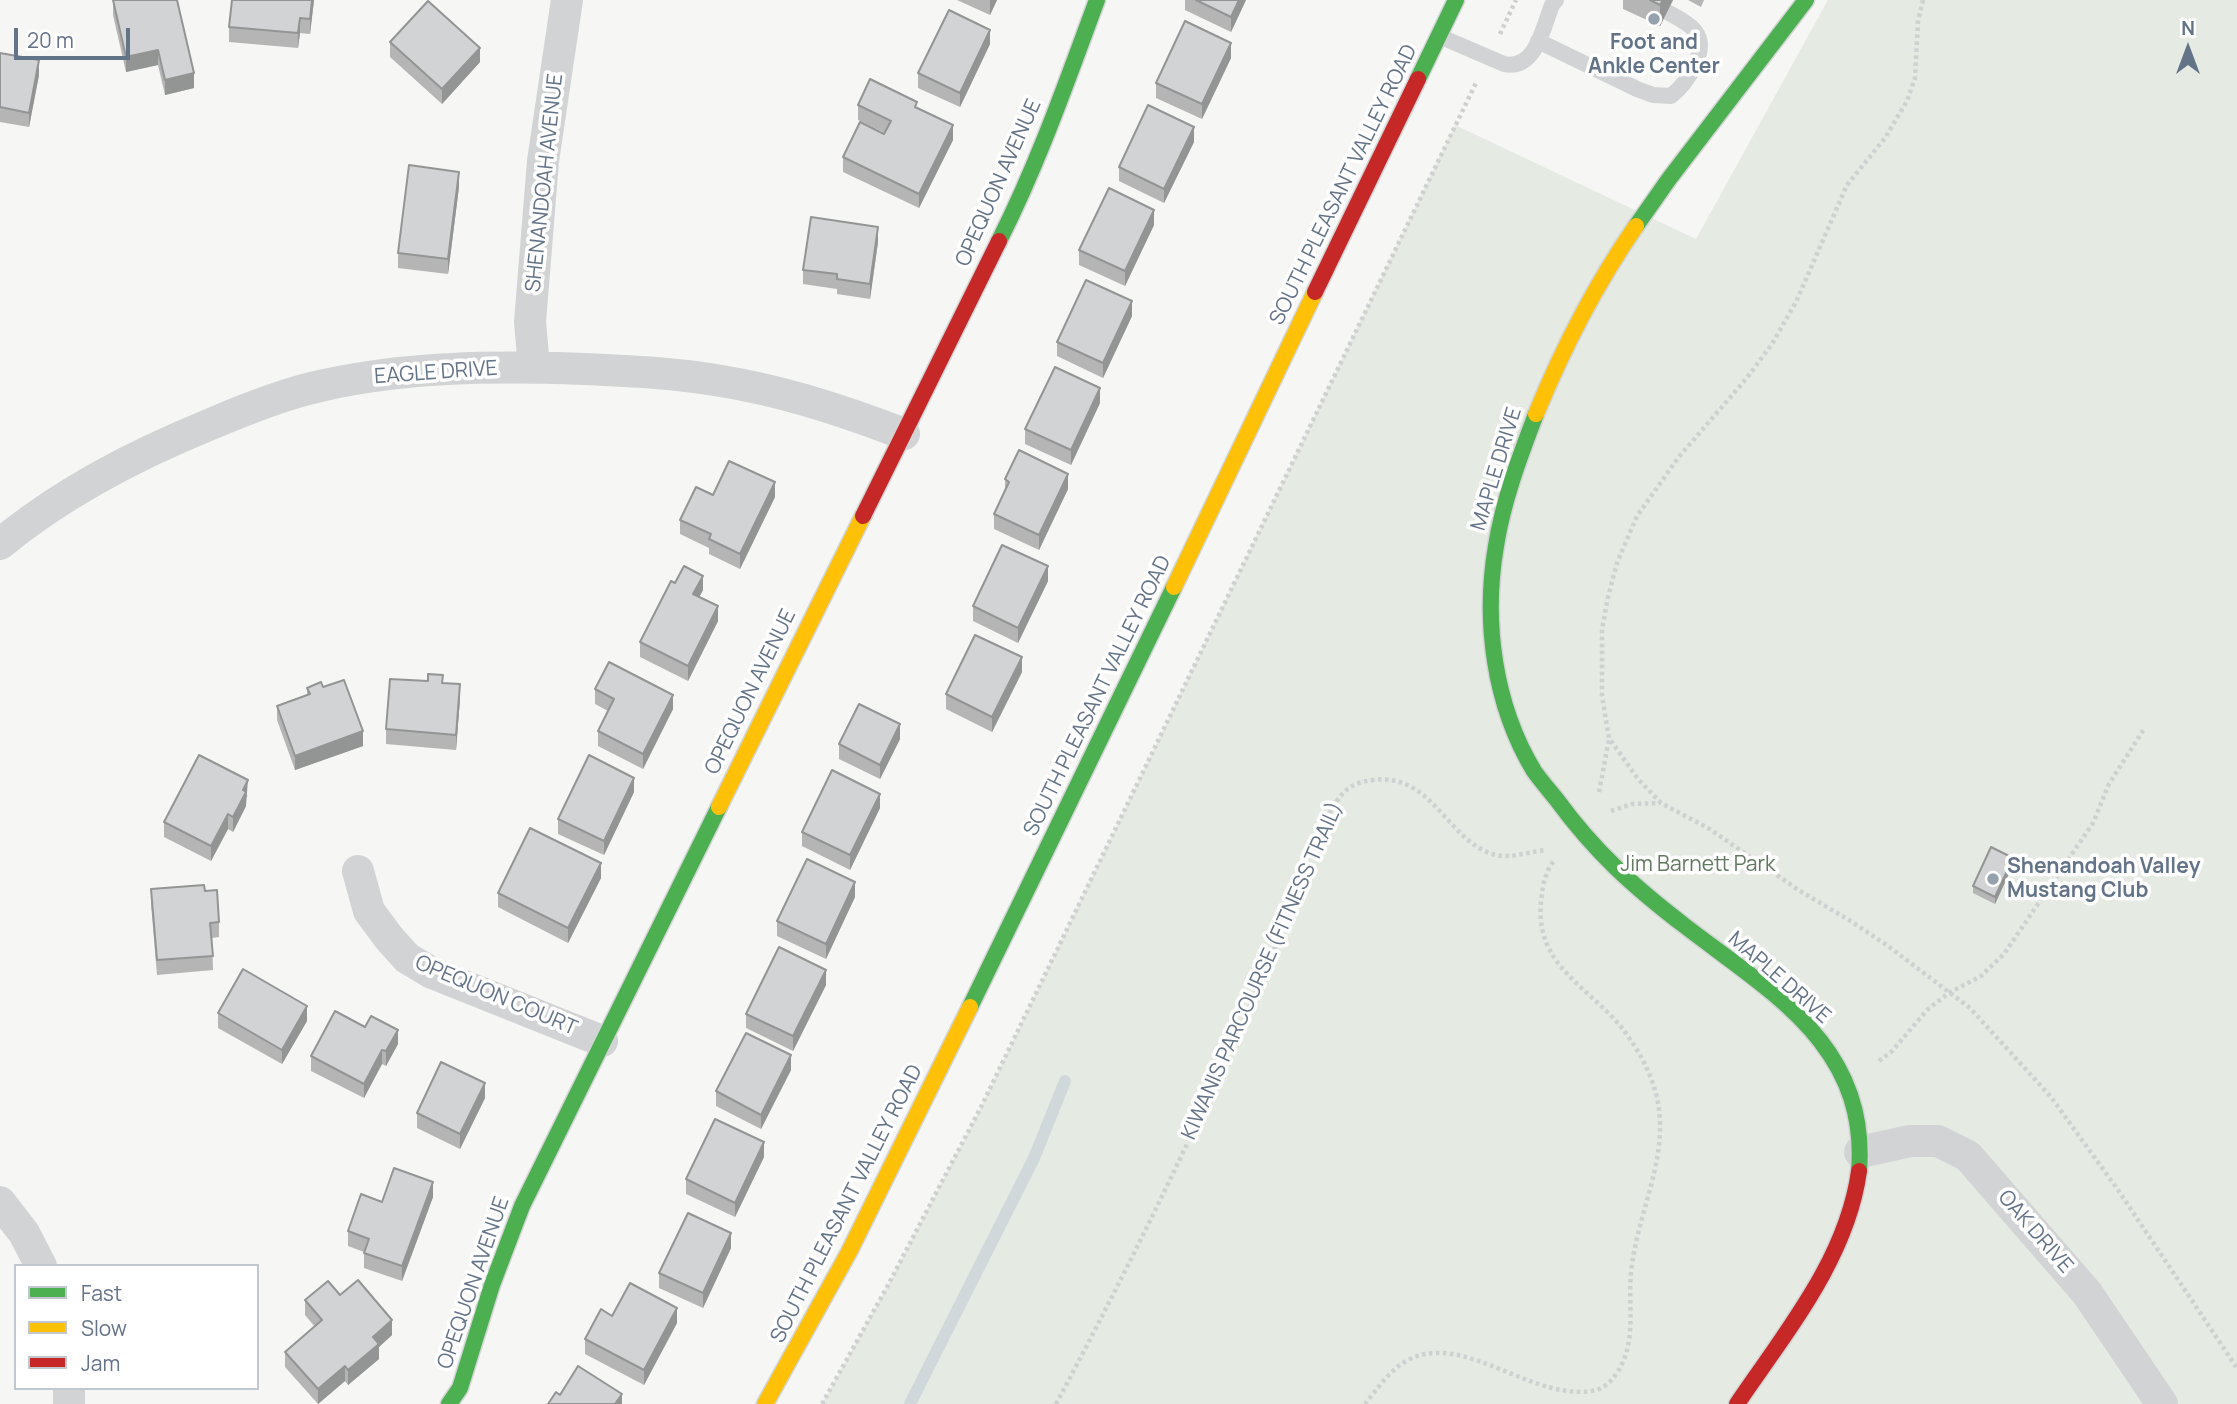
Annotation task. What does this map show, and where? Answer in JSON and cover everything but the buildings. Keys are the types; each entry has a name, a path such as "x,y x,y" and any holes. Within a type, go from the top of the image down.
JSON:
{"street":[{"name":"SHENANDOAH AVENUE","path":"534,367 530,322 542,162 567,0"},
{"name":"OPEQUON AVENUE","path":"449,1404 460,1388 492,1285 522,1206 1014,211 1058,106 1097,0"},
{"name":"SOUTH PLEASANT VALLEY ROAD","path":"765,1404 849,1251 1029,888 1457,0"},
{"name":"MAPLE DRIVE","path":"1737,1404 1817,1282 1842,1234 1858,1180 1860,1152 1857,1117 1847,1085 1833,1057 1811,1030 1762,986 1653,901 1601,855 1533,770 1513,727 1499,681 1491,634 1491,592 1493,558 1502,513 1545,389 1608,269 1655,198 1807,0"},
{"name":"EAGLE DRIVE","path":"0,544 71,492 157,446 247,409 318,386 366,377 441,369 534,367 654,372 722,381 790,396 856,415 904,433"},
{"name":"OPEQUON COURT","path":"358,872 369,911 407,958 432,973 602,1041"},
{"name":"OAK DRIVE","path":"1860,1152 1910,1141 1938,1141 1968,1156 2087,1293 2162,1404"},
{"path":"0,1202 24,1233 40,1264"}],"lane":[{"path":"1439,36 1510,66 1529,57 1556,0"},
{"path":"1538,41 1637,89 1653,95 1671,96 1682,87 1691,73 1699,40 1695,31 1667,12"}],"path":[{"path":"822,1404 981,1107 1516,0"},
{"path":"1597,803 1609,738 1602,696 1602,629 1617,563 1637,516 1678,458 1746,379 1772,344 1797,302 1847,185 1885,138 1907,101 1915,78 1918,21 1923,0"},
{"path":"1847,1085 1892,1051 1928,1009 1949,993 1981,976 2004,954 2093,823 2109,784 2144,729"},
{"path":"1609,738 1638,779 1661,803 1708,828 1800,891 1888,946 1978,1017 2051,1097 2118,1190 2237,1368"},
{"name":"KIWANIS PARCOURSE (FITNESS TRAIL)","path":"1056,1404 1195,1129 1251,1004 1329,814 1340,794 1359,781 1402,781 1424,796 1470,841 1486,852 1505,857 1553,849"},
{"path":"1607,813 1632,804 1661,803"},
{"path":"1365,1404 1392,1372 1410,1359 1431,1354 1453,1355 1530,1387 1565,1396 1585,1395 1608,1385 1628,1350 1631,1327 1631,1267 1639,1224 1654,1181 1659,1156 1660,1129 1656,1097 1647,1069 1622,1028 1563,972 1544,938 1540,913 1542,891 1551,864 1559,856"}],"green space":[{"name":"Jim Barnett Park","path":"1828,0 2237,0 2237,1404 822,1404 981,1107 1455,125 1696,239"}],"waterway":[{"path":"910,1404 1034,1158 1065,1081"}],"traffic: fast":[{"path":"999,241 1039,152 1097,0"},
{"path":"1418,79 1456,0"},
{"path":"1636,226 1806,0"},
{"path":"1536,414 1503,512 1492,574 1495,662 1509,719 1520,745 1539,778 1616,868 1666,912 1781,1000 1808,1027 1831,1056 1848,1089 1858,1127 1859,1171"},
{"path":"970,1007 1174,587"},
{"path":"449,1404 460,1388 492,1285 522,1206 719,807"}],"traffic: slow":[{"path":"1536,414 1581,317 1636,226"},
{"path":"1174,587 1315,292"},
{"path":"719,807 863,516"},
{"path":"765,1404 849,1252 970,1007"}],"traffic: jam":[{"path":"1315,292 1418,79"},
{"path":"863,516 999,241"},
{"path":"1737,1404 1794,1322 1828,1265 1842,1235 1859,1171"}],"place":[{"name":"Foot and Ankle Center","path":"1654,19"},
{"name":"Shenandoah Valley Mustang Club","path":"1993,879"}]}
